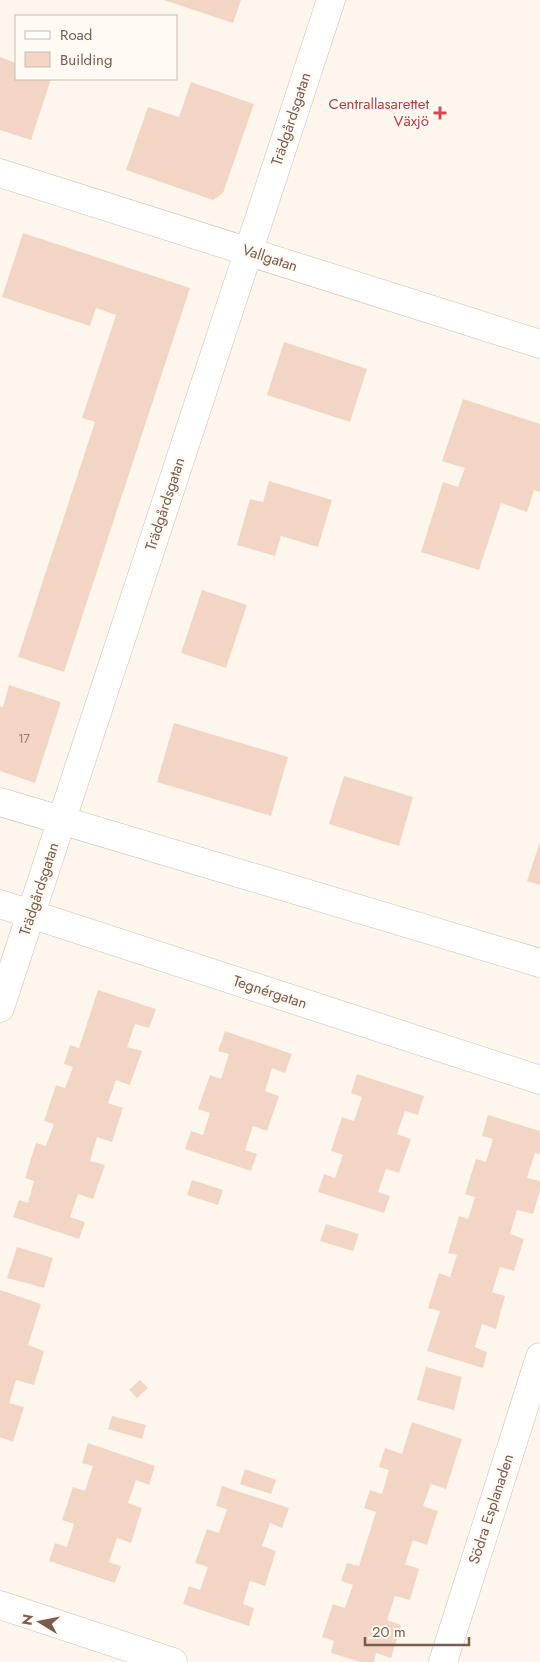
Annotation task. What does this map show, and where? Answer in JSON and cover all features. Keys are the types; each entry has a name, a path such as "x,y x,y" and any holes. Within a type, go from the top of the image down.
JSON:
{"street":[{"name":"Trädgårdsgatan","path":"0,1008 330,0"},
{"name":"Vallgatan","path":"0,174 540,344"},
{"path":"0,802 540,963"},
{"name":"Tegnérgatan","path":"0,904 540,1080"},
{"name":"Södra Esplanaden","path":"443,1662 540,1356"},
{"path":"0,1605 173,1662"}],"building":[{"path":"164,0 241,0 233,23"},
{"path":"0,57 15,63 15,80 51,80 31,140 0,130"},
{"path":"191,82 254,104 223,193 213,200 126,170 148,107 179,117"},
{"path":"23,233 190,288 64,672 18,657 95,422 82,418 116,315 96,308 90,326 2,297"},
{"path":"284,342 367,369 350,422 267,395"},
{"path":"463,399 540,424 540,492 534,490 527,512 501,503 479,570 421,552 443,482 458,487 465,468 442,461"},
{"path":"269,481 332,500 318,547 281,536 275,556 237,545 250,499 263,502"},
{"path":"202,590 247,605 226,668 181,653"},
{"path":"9,685 61,702 35,783 0,771 0,706 3,707"},
{"path":"174,723 288,757 271,816 157,782"},
{"path":"344,776 413,797 399,846 329,824"},
{"path":"540,842 540,885 527,881"},
{"path":"98,990 156,1009 149,1028 135,1024 127,1047 142,1051 130,1085 116,1080 108,1103 123,1108 112,1142 97,1137 90,1161 105,1165 93,1199 78,1194 70,1217 85,1222 79,1239 13,1217 19,1200 28,1203 34,1181 25,1178 36,1143 46,1146 54,1124 44,1121 56,1085 65,1088 73,1067 64,1064 70,1045 79,1048"},
{"path":"225,1031 292,1054 285,1073 272,1068 265,1091 279,1096 267,1131 253,1126 245,1150 257,1154 251,1171 185,1149 191,1131 203,1135 210,1113 198,1109 210,1075 221,1079 229,1054 218,1051"},
{"path":"357,1074 424,1096 418,1115 405,1111 397,1134 411,1139 399,1173 386,1169 378,1192 390,1196 384,1213 318,1192 324,1174 335,1178 343,1155 331,1151 342,1117 354,1121 362,1097 351,1093"},
{"path":"488,1115 540,1131 540,1154 535,1153 527,1178 540,1181 540,1190 533,1214 517,1210 510,1234 524,1239 514,1271 500,1267 492,1292 505,1296 496,1329 482,1324 475,1347 487,1352 483,1368 427,1351 440,1311 428,1308 439,1273 450,1277 457,1255 448,1253 459,1216 468,1219 475,1197 465,1194 476,1159 486,1162 493,1139 482,1136"},
{"path":"192,1180 223,1190 218,1205 187,1195"},
{"path":"326,1224 359,1234 353,1251 320,1241"},
{"path":"17,1247 53,1258 44,1288 7,1278"},
{"path":"0,1290 41,1304 28,1345 44,1351 34,1385 16,1380 9,1403 24,1407 13,1442 0,1437"},
{"path":"426,1367 462,1377 454,1410 417,1400"},
{"path":"140,1380 148,1388 137,1398 129,1390"},
{"path":"112,1416 146,1425 142,1439 108,1429"},
{"path":"412,1422 462,1439 446,1489 431,1484 423,1506 438,1511 427,1545 413,1540 405,1564 419,1569 410,1600 395,1596 387,1620 401,1625 391,1658 376,1653 374,1662 360,1662 331,1653 334,1641 322,1637 333,1604 345,1608 353,1585 341,1581 347,1563 359,1566 376,1512 364,1508 370,1490 382,1494 389,1470 379,1467 385,1448 402,1454"},
{"path":"88,1443 155,1466 149,1485 136,1480 128,1503 142,1508 131,1543 117,1538 109,1562 121,1566 115,1583 49,1561 55,1543 67,1547 74,1524 62,1520 73,1487 85,1491 93,1466 82,1463"},
{"path":"245,1469 276,1480 271,1494 240,1484"},
{"path":"222,1486 289,1508 282,1528 270,1523 262,1546 276,1551 265,1586 250,1581 243,1604 254,1608 249,1626 183,1604 189,1586 200,1590 208,1567 195,1563 207,1529 219,1533 227,1509 216,1506"}],"place":[{"name":"Centrallasarettet Växjö","path":"440,113"}]}
